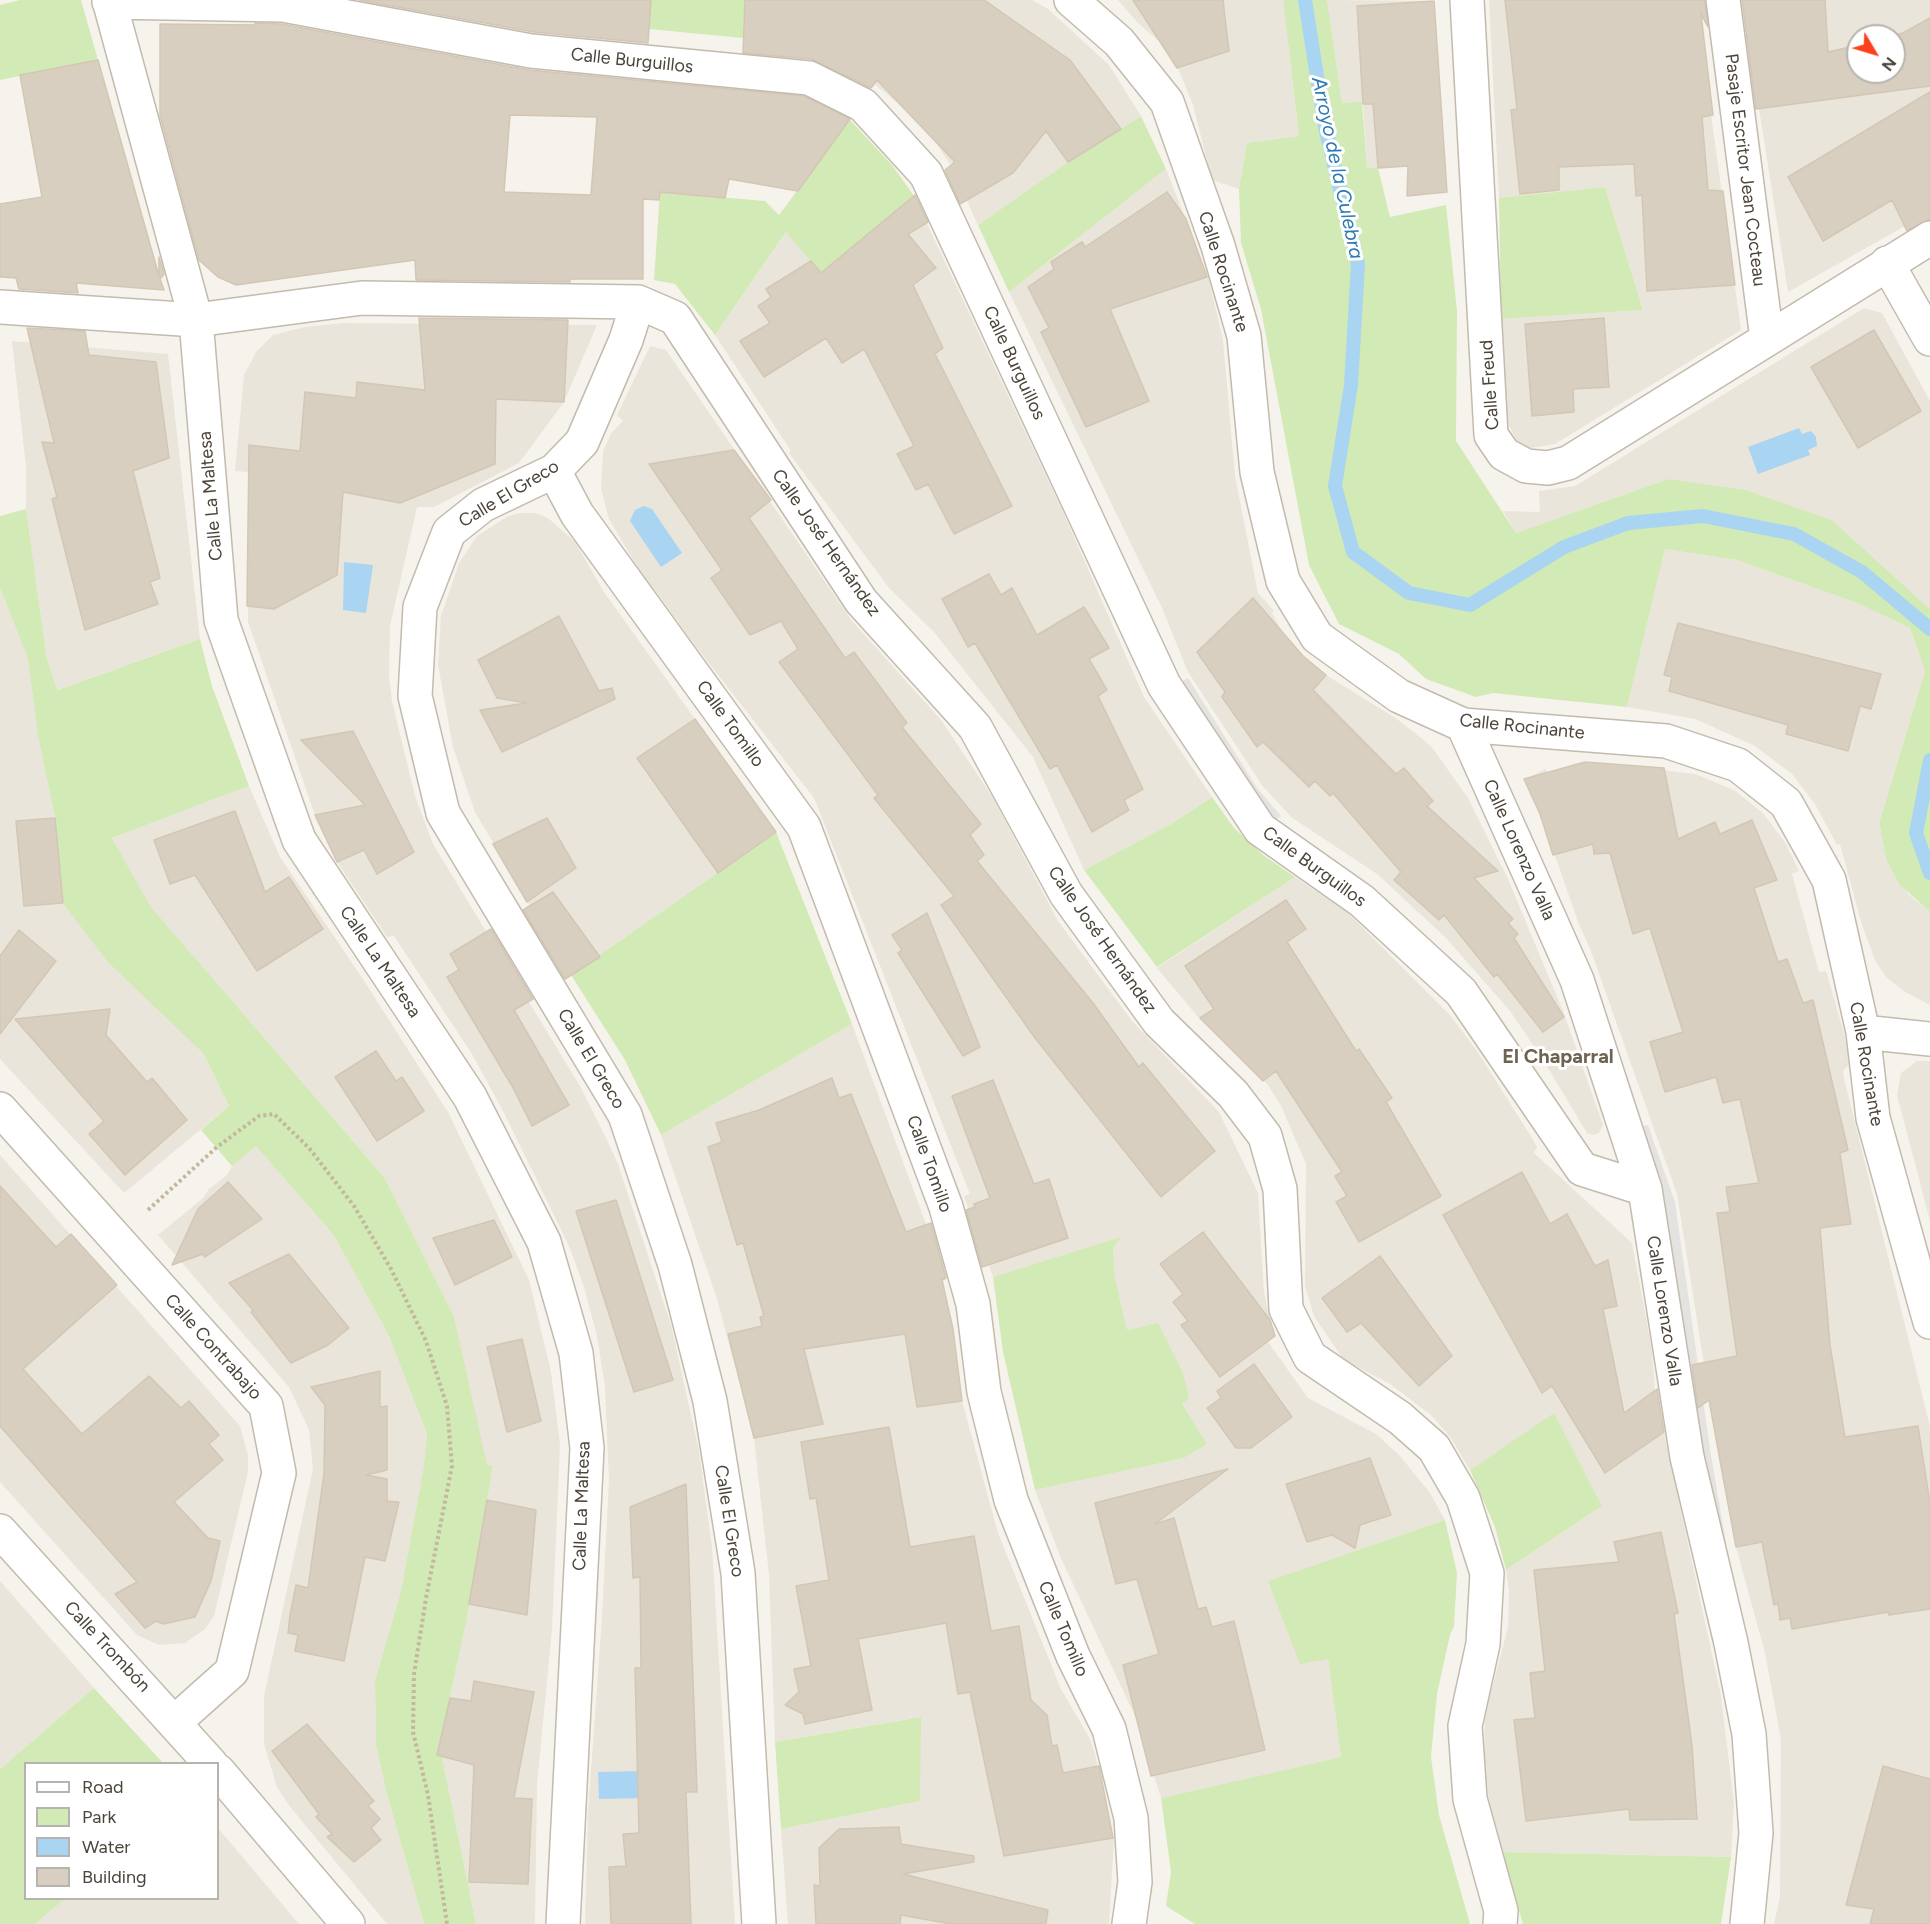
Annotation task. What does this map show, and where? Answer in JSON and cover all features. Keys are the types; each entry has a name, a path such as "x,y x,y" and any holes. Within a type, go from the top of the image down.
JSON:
{"street":[{"name":"Calle Rocinante","path":"1071,0 1119,42 1167,102 1218,246 1244,336 1257,472 1283,581 1317,637 1399,696 1462,725 1665,741 1738,765 1786,803 1829,880 1863,1032 1873,1118 1930,1322"},
{"name":"Calle Freud","path":"1467,0 1491,435 1504,454 1526,466 1548,468 1568,463 1930,238"},
{"name":"Pasaje Escritor Jean Cocteau","path":"1724,0 1767,339"},
{"name":"Calle La Maltesa","path":"109,1 196,320 221,620 299,840 470,1097 544,1242 576,1353 586,1448 563,1924"},
{"name":"Calle Burguillos","path":"109,1 283,4 531,51 809,78 863,105 926,174 1164,685 1260,829 1362,901 1461,992 1582,1169 1645,1189"},
{"path":"1887,263 1930,339"},
{"name":"Calle José Hernández","path":"0,307 196,320 363,298 638,302 675,318 861,601 975,727 1066,894 1159,1022 1233,1094 1265,1136 1280,1189 1286,1309 1310,1357 1400,1418 1434,1448 1463,1498 1487,1573 1483,1644 1465,1726 1470,1799 1501,1911 1500,1924"},
{"name":"Calle El Greco","path":"638,302 626,340 582,442 554,471 483,506 449,532 420,607 416,696 443,813 625,1115 675,1265 710,1401 738,1573 759,1924"},
{"name":"Calle Tomillo","path":"554,471 577,514 804,827 946,1207 973,1304 984,1392 1011,1500 1073,1656 1109,1729 1131,1818 1134,1882 1129,1924"},
{"name":"Calle Lorenzo Valla","path":"1462,725 1577,980 1645,1189 1687,1457 1731,1643 1749,1734 1756,1833 1747,1924"},
{"path":"1863,1032 1930,1039"},
{"name":"Calle Contrabajo","path":"0,1109 266,1406 279,1473 232,1671 176,1721"},
{"name":"Calle Trombón","path":"0,1531 176,1721 210,1762"},
{"path":"219,1772 348,1924"}],"path":[{"path":"143,1215 217,1147 259,1116 274,1114 309,1148 354,1206 391,1269 426,1341 447,1406 452,1466 426,1598 414,1674 413,1732 428,1795 447,1924"}],"shaded area":[{"path":"745,0 1032,0 1048,9 1109,65 1141,116 1068,162 978,225 950,164 934,140 905,109 855,68 770,40 743,38"},
{"path":"1118,0 1283,0 1299,136 1247,143 1239,189 1212,180 1193,105 1179,71 1163,45 1138,23"},
{"path":"1327,0 1435,1 1447,192 1407,196 1408,166 1367,169 1363,103 1342,103"},
{"path":"1489,0 1695,0 1741,330 1555,444 1530,448 1517,441 1506,420 1501,319 1643,310 1605,187 1499,198"},
{"path":"1745,0 1930,0 1930,212 1788,292 1754,77"},
{"path":"1166,169 1208,276 1223,340 1235,476 1258,593 1274,611 1272,613 1284,635 1303,656 1326,675 1397,719 1431,746 1468,798 1508,879 1563,1011 1603,1125 1599,1133 1594,1135 1587,1133 1542,1058 1510,1011 1446,938 1377,874 1291,817 1262,785 1188,672 1162,608 1009,292"},
{"path":"914,196 1063,512 1144,697 1212,797 1171,824 1084,870 1033,757 933,631 889,588 789,453 791,451 715,335 787,231 821,273"},
{"path":"1864,308 1882,313 1930,401 1930,609 1832,520 1668,479 1516,533 1503,511 1540,512 1539,491 1575,486"},
{"path":"344,323 597,325 564,402 519,463 434,507 417,507 390,626 389,676 392,701 415,796 433,844 580,1086 607,1140 618,1164 671,1325 699,1451 712,1547 735,1924 585,1924 588,1813 609,1480 605,1387 597,1336 584,1287 569,1246 504,1113 472,1054 394,936 387,937 337,862 315,815 248,622 248,472 235,471 244,375 256,352 273,335 305,327"},
{"path":"12,341 168,354 200,639 56,690 47,659 26,509 26,467"},
{"path":"650,346 666,350 852,621 941,720 993,798 1058,921 1132,1021 1219,1112 1258,1193 1264,1293 1272,1328 1268,1342 1308,1398 1376,1434 1400,1456 1430,1493 1445,1520 1268,1581 1328,1659 1341,1757 1161,1798 1135,1716 1060,1556 1035,1490 1184,1458 1207,1444 1182,1404 1126,1327 1115,1277 1113,1248 1120,1238 993,1277 964,1196 970,1194 814,798 694,644 655,590 652,592 609,519 601,489 603,452 611,433 623,421 617,415"},
{"path":"535,513 548,518 575,542 604,592 776,832 571,975 475,812 453,747 438,665 441,616 459,563 477,536 508,516"},
{"path":"1665,549 1737,560 1857,603 1910,628 1925,671 1880,820 1880,827 1886,859 1909,895 1930,912 1930,1005 1905,992 1886,977 1875,960 1862,925 1840,844 1837,845 1815,804 1792,774 1755,746 1695,719 1627,707"},
{"path":"0,588 28,659 38,736 55,818 63,903 203,1053 229,1106 124,1193 0,1059"},
{"path":"1188,678 1257,788 1281,816 1271,824 1177,684"},
{"path":"1611,764 1695,774 1734,790 1763,813 1786,844 1799,871 1792,874 1819,972 1826,971 1852,1061 1843,1071 1844,1078 1930,1427 1930,1924 1774,1924 1780,1897 1781,1740 1765,1653 1736,1547 1721,1472 1677,1194 1541,815 1524,780 1545,769 1548,773"},
{"path":"249,786 280,857 361,976 449,1114 529,1280 551,1372 560,1444 552,1630 537,1784 535,1924 476,1924 442,1757 437,1755 466,1623 493,1466 487,1465 384,1177 149,906 112,838"},
{"path":"1295,877 1347,912 1450,1015 1477,1051 1532,1138 1537,1147 1534,1153 1632,1243 1652,1350 1655,1391 1721,1696 1734,1804 1731,1857 1502,1852 1490,1810 1484,1757 1485,1715 1508,1627 1509,1591 1506,1570 1602,1506 1554,1414 1470,1470 1451,1438 1431,1415 1390,1384 1343,1359 1314,1316 1305,1286 1306,1164 1282,1108 1268,1085 1198,1017 1157,968"},
{"path":"852,1024 926,1224 940,1272 953,1329 962,1401 998,1533 1061,1689 1090,1739 1095,1754 1114,1839 1109,1924 788,1924 781,1829 920,1801 920,1717 775,1742 769,1575 754,1438 717,1299 661,1135"},
{"path":"1917,1061 1930,1061 1930,1221 1897,1095 1901,1073"},
{"path":"1648,1125 1675,1202 1710,1449 1726,1543 1718,1547 1637,1127"},
{"path":"256,1145 333,1234 388,1334 427,1434 423,1471 401,1591 375,1681 376,1745 386,1791 424,1924 387,1924 291,1808 277,1787 264,1744 264,1696 313,1469 309,1430 289,1387 158,1235 203,1198 209,1189 227,1175 232,1166"},
{"path":"0,1155 240,1426 248,1455 248,1472 214,1616 205,1629 185,1643 159,1645 137,1635 0,1482"},
{"path":"0,1581 94,1688 0,1769"},
{"path":"219,1829 299,1924 35,1924 64,1900 219,1900"}],"green space":[{"path":"20,0 81,0 98,60 0,80 0,5"},
{"path":"651,0 745,0 743,38 649,29"},
{"path":"1283,0 1327,0 1342,103 1362,102 1367,168 1378,168 1390,217 1446,205 1457,311 1456,441 1516,533 1668,479 1745,490 1832,520 1930,609 1930,912 1899,884 1886,859 1880,827 1880,820 1925,671 1910,628 1857,603 1737,560 1665,549 1627,707 1493,693 1476,697 1426,679 1399,654 1339,624 1309,565 1261,309 1241,243 1239,189 1247,143 1299,136"},
{"path":"1141,116 1166,169 1009,292 978,225 1068,162"},
{"path":"850,120 892,165 914,196 821,273 786,232 715,335 675,284 654,280 660,192 765,201 779,215"},
{"path":"1605,187 1643,310 1501,319 1499,198"},
{"path":"26,509 47,659 57,690 200,639 212,686 249,786 112,838 150,906 384,1177 454,1317 487,1465 493,1466 466,1623 437,1755 442,1757 476,1924 424,1924 386,1791 376,1745 375,1681 401,1591 423,1471 427,1434 388,1334 333,1234 256,1146 232,1166 201,1130 229,1106 203,1053 107,961 63,903 55,818 38,736 28,659 0,588 0,516"},
{"path":"1212,797 1234,828 1263,855 1295,877 1157,967 1084,870 1171,824"},
{"path":"776,832 852,1024 661,1135 625,1060 571,975"},
{"path":"1121,1237 1113,1248 1115,1277 1126,1327 1128,1330 1158,1323 1183,1373 1189,1398 1182,1404 1207,1444 1184,1458 1035,1490 1003,1352 993,1277"},
{"path":"1554,1413 1602,1506 1506,1570 1495,1527 1470,1470"},
{"path":"1445,1520 1457,1573 1454,1626 1437,1694 1431,1757 1439,1815 1470,1924 1195,1924 1166,1906 1171,1872 1161,1798 1341,1757 1328,1659 1300,1664 1268,1581"},
{"path":"94,1688 162,1762 24,1762 24,1900 64,1900 35,1924 0,1924 0,1769"},
{"path":"921,1717 920,1801 781,1829 775,1742"},
{"path":"1502,1852 1731,1857 1721,1924 1523,1924"}],"water":[{"path":"1799,428 1802,434 1811,431 1816,437 1817,446 1808,450 1810,455 1758,474 1748,447"},
{"path":"644,506 652,509 682,553 661,567 630,521 635,510"},
{"path":"344,562 373,565 366,613 343,610"},
{"path":"644,1771 644,1798 599,1799 598,1772"}],"building":[{"path":"359,0 651,0 648,43 534,32"},
{"path":"745,0 984,0 1070,60 1121,129 1068,162 1046,131 1013,173 960,204 945,170 955,162 877,80 871,88 811,59 743,53"},
{"path":"1133,0 1223,0 1229,51 1177,68"},
{"path":"1505,0 1705,0 1708,27 1701,14 1713,115 1702,117 1708,190 1723,191 1735,285 1647,291 1642,195 1636,196 1634,164 1559,167 1559,190 1520,194 1511,110 1517,109"},
{"path":"1742,0 1825,0 1828,52 1846,48 1846,84 1906,84 1906,31 1930,18 1930,86 1756,109"},
{"path":"1434,1 1447,192 1407,196 1408,166 1378,168 1373,104 1363,104 1357,6"},
{"path":"255,23 281,24 529,70 804,96 850,119 798,191 729,179 725,198 660,192 659,200 643,199 643,279 570,279 570,282 416,280 415,260 236,285 218,277 199,260 160,115 160,24 255,25","holes":["510,115 597,117 591,195 504,192"]},
{"path":"98,60 159,276 159,257 164,274 160,279 164,290 76,283 78,293 19,289 16,278 0,277 0,204 42,197 20,75"},
{"path":"1930,92 1930,219 1907,231 1892,200 1823,241 1788,177"},
{"path":"1167,192 1186,219 1207,277 1110,309 1149,401 1086,427 1041,332 1049,328 1028,287 1054,269 1051,262 1082,242 1085,247"},
{"path":"915,195 928,222 908,234 936,268 913,285 943,348 935,354 1012,506 954,534 928,484 916,490 897,454 914,446 864,349 842,363 826,338 764,377 740,341 770,323 758,306 771,297 766,289 811,261 821,273"},
{"path":"419,318 568,320 564,402 496,399 495,464 400,503 343,492 337,575 274,609 247,606 249,445 300,451 305,392 356,398 357,382 425,390"},
{"path":"1604,318 1609,387 1573,389 1574,412 1532,416 1525,324"},
{"path":"27,328 85,331 89,355 156,362 169,458 133,471 160,578 150,582 158,604 85,630 52,499 57,497 42,442 54,443"},
{"path":"1874,330 1921,411 1858,448 1811,367"},
{"path":"734,450 771,500 749,518 845,658 854,652 907,723 902,727 981,824 970,835 984,855 977,861 1093,1003 1139,1067 1143,1063 1215,1151 1161,1197 1035,1038 941,905 954,896 874,798 878,795 779,662 798,649 781,621 750,635 711,578 722,570 649,464"},
{"path":"989,574 1001,595 1012,588 1037,635 1084,607 1109,648 1089,659 1107,690 1098,696 1143,789 1124,800 1129,810 1092,832 1057,765 1050,769 975,643 968,647 942,599"},
{"path":"1253,598 1303,656 1326,675 1313,690 1396,774 1404,768 1433,801 1427,806 1498,871 1474,878 1513,919 1508,923 1518,934 1514,938 1564,1017 1543,1032 1497,974 1494,977 1444,915 1439,920 1394,880 1401,872 1333,793 1330,796 1315,781 1309,787 1263,742 1257,747 1222,697 1225,692 1197,652"},
{"path":"559,616 599,691 612,688 615,699 502,752 480,710 527,703 497,698 478,660"},
{"path":"1678,623 1881,674 1871,709 1860,706 1848,751 1786,734 1788,725 1669,691 1672,677 1664,675"},
{"path":"695,719 776,832 718,873 637,758"},
{"path":"353,731 414,852 377,874 364,850 337,862 315,815 365,805 301,740"},
{"path":"1585,762 1664,768 1678,839 1715,822 1720,834 1752,820 1777,880 1754,888 1778,962 1787,959 1803,1003 1813,1000 1848,1150 1840,1153 1851,1224 1820,1228 1830,1345 1845,1437 1918,1426 1930,1503 1930,1609 1889,1615 1888,1612 1792,1629 1790,1618 1780,1620 1778,1603 1774,1605 1762,1542 1736,1547 1709,1400 1698,1408 1692,1365 1737,1356 1717,1213 1730,1212 1726,1187 1759,1183 1740,1099 1723,1103 1716,1077 1665,1092 1650,1042 1683,1032 1650,928 1633,934 1610,853 1594,854 1593,844 1553,855 1540,814 1524,779"},
{"path":"235,811 265,892 289,877 323,929 257,971 195,875 170,884 154,840"},
{"path":"55,818 63,903 24,906 16,821"},
{"path":"547,818 576,868 527,902 493,844"},
{"path":"553,892 600,957 565,979 523,910"},
{"path":"1286,900 1306,929 1287,942 1356,1051 1359,1049 1392,1098 1386,1102 1441,1196 1359,1242 1336,1202 1347,1196 1335,1176 1342,1172 1276,1071 1263,1081 1200,1018 1214,1009 1185,966"},
{"path":"927,913 980,1047 963,1056 898,953 902,950 892,935"},
{"path":"491,929 533,999 514,1010 569,1105 532,1126 512,1086 447,977 459,970 450,954"},
{"path":"19,930 56,961 0,1034 0,956"},
{"path":"110,1009 106,1035 147,1082 152,1078 187,1120 125,1175 89,1134 104,1121 15,1019"},
{"path":"376,1051 396,1081 402,1077 424,1111 377,1141 335,1077"},
{"path":"832,1078 839,1098 851,1094 906,1232 931,1223 946,1278 942,1280 953,1329 962,1401 917,1407 905,1334 804,1349 823,1424 754,1438 728,1334 762,1326 760,1317 764,1316 743,1243 737,1245 708,1147 722,1142 716,1123 759,1110"},
{"path":"993,1080 1034,1184 1049,1179 1068,1238 982,1267 966,1210 990,1198 952,1096"},
{"path":"1522,1172 1550,1224 1567,1214 1595,1266 1608,1260 1617,1306 1603,1309 1624,1413 1657,1389 1664,1432 1605,1473 1552,1386 1542,1393 1443,1215"},
{"path":"228,1182 262,1219 205,1257 203,1254 172,1265 198,1209"},
{"path":"0,1186 56,1247 71,1234 117,1285 23,1369 82,1434 149,1376 181,1408 189,1401 219,1435 209,1444 223,1460 174,1502 208,1538 220,1541 211,1581 195,1617 163,1624 156,1621 145,1628 115,1594 137,1582 0,1426"},
{"path":"616,1200 673,1380 634,1392 576,1211"},
{"path":"494,1220 512,1257 455,1285 433,1238"},
{"path":"1203,1232 1270,1320 1275,1336 1220,1377 1181,1325 1188,1321 1173,1302 1183,1294 1160,1264"},
{"path":"289,1254 349,1328 328,1345 291,1363 251,1312 253,1310 229,1283"},
{"path":"1380,1256 1452,1356 1419,1386 1361,1323 1347,1332 1322,1298"},
{"path":"522,1339 541,1421 507,1432 487,1347"},
{"path":"1254,1364 1292,1417 1251,1448 1236,1448 1207,1408 1221,1398 1217,1391"},
{"path":"380,1371 380,1407 387,1406 387,1470 366,1475 387,1479 387,1501 399,1502 385,1561 365,1557 344,1661 295,1651 298,1635 288,1633 290,1615 296,1585 308,1588 324,1474 325,1405 311,1387"},
{"path":"889,1427 910,1547 974,1536 991,1631 1019,1626 1031,1700 1047,1715 1052,1746 1057,1745 1063,1773 1099,1766 1113,1838 1004,1856 970,1692 958,1694 946,1623 858,1639 872,1710 805,1724 803,1714 785,1705 799,1692 794,1669 811,1666 796,1586 829,1580 816,1498 810,1499 801,1442"},
{"path":"1370,1458 1391,1515 1360,1525 1355,1548 1332,1535 1307,1542 1286,1484"},
{"path":"1228,1469 1155,1524 1174,1518 1198,1609 1206,1607 1212,1627 1234,1621 1265,1750 1151,1776 1123,1665 1159,1654 1137,1579 1116,1584 1095,1503"},
{"path":"686,1484 697,1792 686,1792 691,1924 611,1924 609,1867 626,1866 623,1834 639,1833 635,1668 641,1668 640,1577 633,1578 630,1507"},
{"path":"487,1500 536,1510 527,1615 469,1604"},
{"path":"1661,1532 1678,1613 1674,1614 1692,1745 1697,1819 1630,1820 1629,1809 1526,1821 1514,1720 1535,1718 1530,1673 1545,1671 1534,1570 1619,1562 1614,1542"},
{"path":"474,1681 534,1692 514,1798 532,1799 528,1884 469,1882 474,1765 437,1755 450,1698 471,1701"},
{"path":"307,1724 374,1801 368,1806 380,1819 371,1828 381,1840 354,1862 327,1837 332,1834 316,1817 319,1814 272,1751"},
{"path":"1883,1766 1930,1779 1930,1924 1870,1924 1874,1909 1846,1905"},
{"path":"899,1827 901,1844 974,1856 974,1862 903,1874 1048,1910 1046,1924 951,1924 901,1915 900,1924 816,1924 814,1885 820,1886 819,1848 839,1829"}],"waterway":[{"name":"Arroyo de la Culebra","path":"1305,0 1325,127 1358,264 1351,385 1335,486 1353,552 1409,593 1470,605 1564,547 1628,523 1703,516 1794,534 1862,572 1930,629"},
{"name":"Arroyo de la Culebra","path":"1930,760 1916,833 1930,873"}],"district":[{"name":"El Chaparral","path":"1558,1057"}]}
